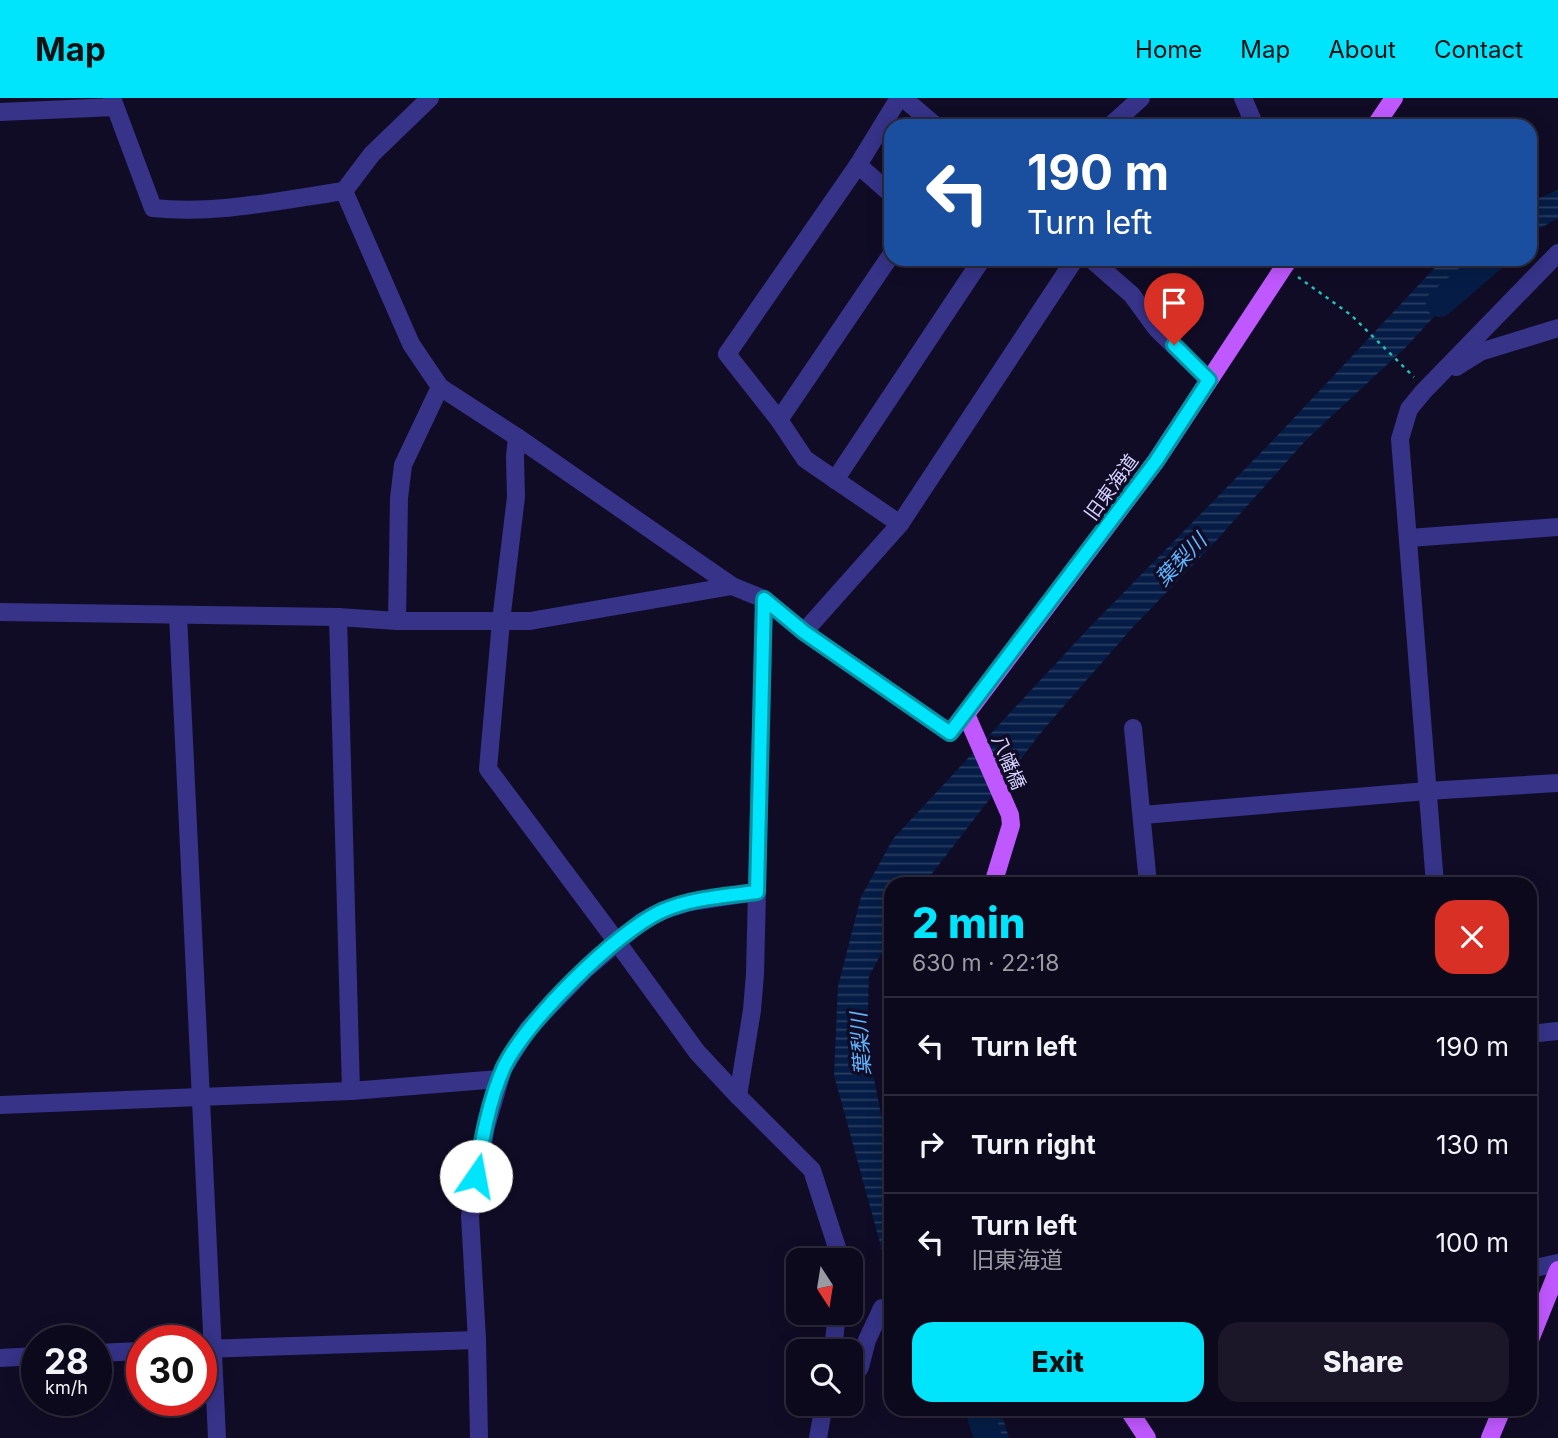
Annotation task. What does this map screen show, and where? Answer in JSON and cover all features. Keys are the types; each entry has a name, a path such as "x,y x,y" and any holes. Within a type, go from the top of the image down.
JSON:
{"main road":[{"path":"1380,119 1394,98"},
{"name":"旧東海道","path":"966,714 1156,461 1285,266"},
{"name":"八幡橋","path":"966,714 1006,807 1011,825 995,877"},
{"path":"1537,1322 1558,1270"},
{"path":"1133,1416 1147,1438"},
{"path":"1490,1438 1499,1416"}],"street":[{"path":"0,112 113,103 153,208 178,211 344,191 372,154 429,98"},
{"path":"888,119 901,98 927,119"},
{"path":"1118,119 1141,98"},
{"path":"1243,98 1252,119"},
{"path":"884,124 727,354 779,420 805,459 900,524"},
{"path":"858,165 884,188"},
{"path":"344,191 411,344 440,387 732,586 764,599 804,632 950,733 966,714"},
{"path":"1434,877 1400,439 1409,409 1558,253"},
{"path":"779,420 884,265"},
{"path":"835,480 972,266"},
{"path":"804,632 900,524 1070,266"},
{"path":"1099,266 1132,295 1156,328 1209,380"},
{"path":"1435,380 1480,352 1558,328"},
{"path":"397,621 398,498 403,465 440,387"},
{"path":"517,437 516,497 501,621 488,769 696,1052 812,1170 837,1248"},
{"path":"1409,538 1558,527"},
{"path":"0,612 338,617 397,621 530,621 732,586"},
{"path":"738,1096 752,1010 756,942 764,599"},
{"path":"178,615 200,1097 206,1325"},
{"path":"338,617 351,1091"},
{"path":"1133,728 1147,877"},
{"path":"1143,815 1558,783"},
{"path":"479,1438 470,1216 478,1161 499,1079 513,1050 528,1029 585,970 641,922 664,910 690,902 757,892"},
{"path":"1537,1033 1558,1031"},
{"path":"0,1105 351,1091 499,1079"},
{"path":"1537,1268 1558,1264"},
{"path":"863,1355 882,1307"},
{"path":"217,1348 477,1340"},
{"path":"0,1358 21,1357"},
{"path":"215,1416 217,1438"},
{"path":"818,1438 823,1416"}],"path":[{"path":"1291,266 1351,315 1405,366"}],"water":[{"path":"1558,190 1558,218 1537,230 1537,199"},
{"path":"1436,266 1481,266 1407,346 1306,440 1214,543 1133,627 1043,730 929,877 884,877 884,949 869,976 867,1044 884,1129 884,1257 834,1075 838,986 861,897 893,839 1087,630 1279,434"},
{"path":"983,1416 1002,1416 1009,1438 990,1438"}],"waterway":[{"name":"葉梨川","path":"1440,303 1483,266"},
{"name":"葉梨川","path":"981,1416 988,1438"}],"route":[{"path":"476,1176 499,1079 513,1050 528,1029 585,970 641,922 664,910 690,902 757,892 764,599 804,632 950,733 1156,461 1209,380 1174,345"}]}
